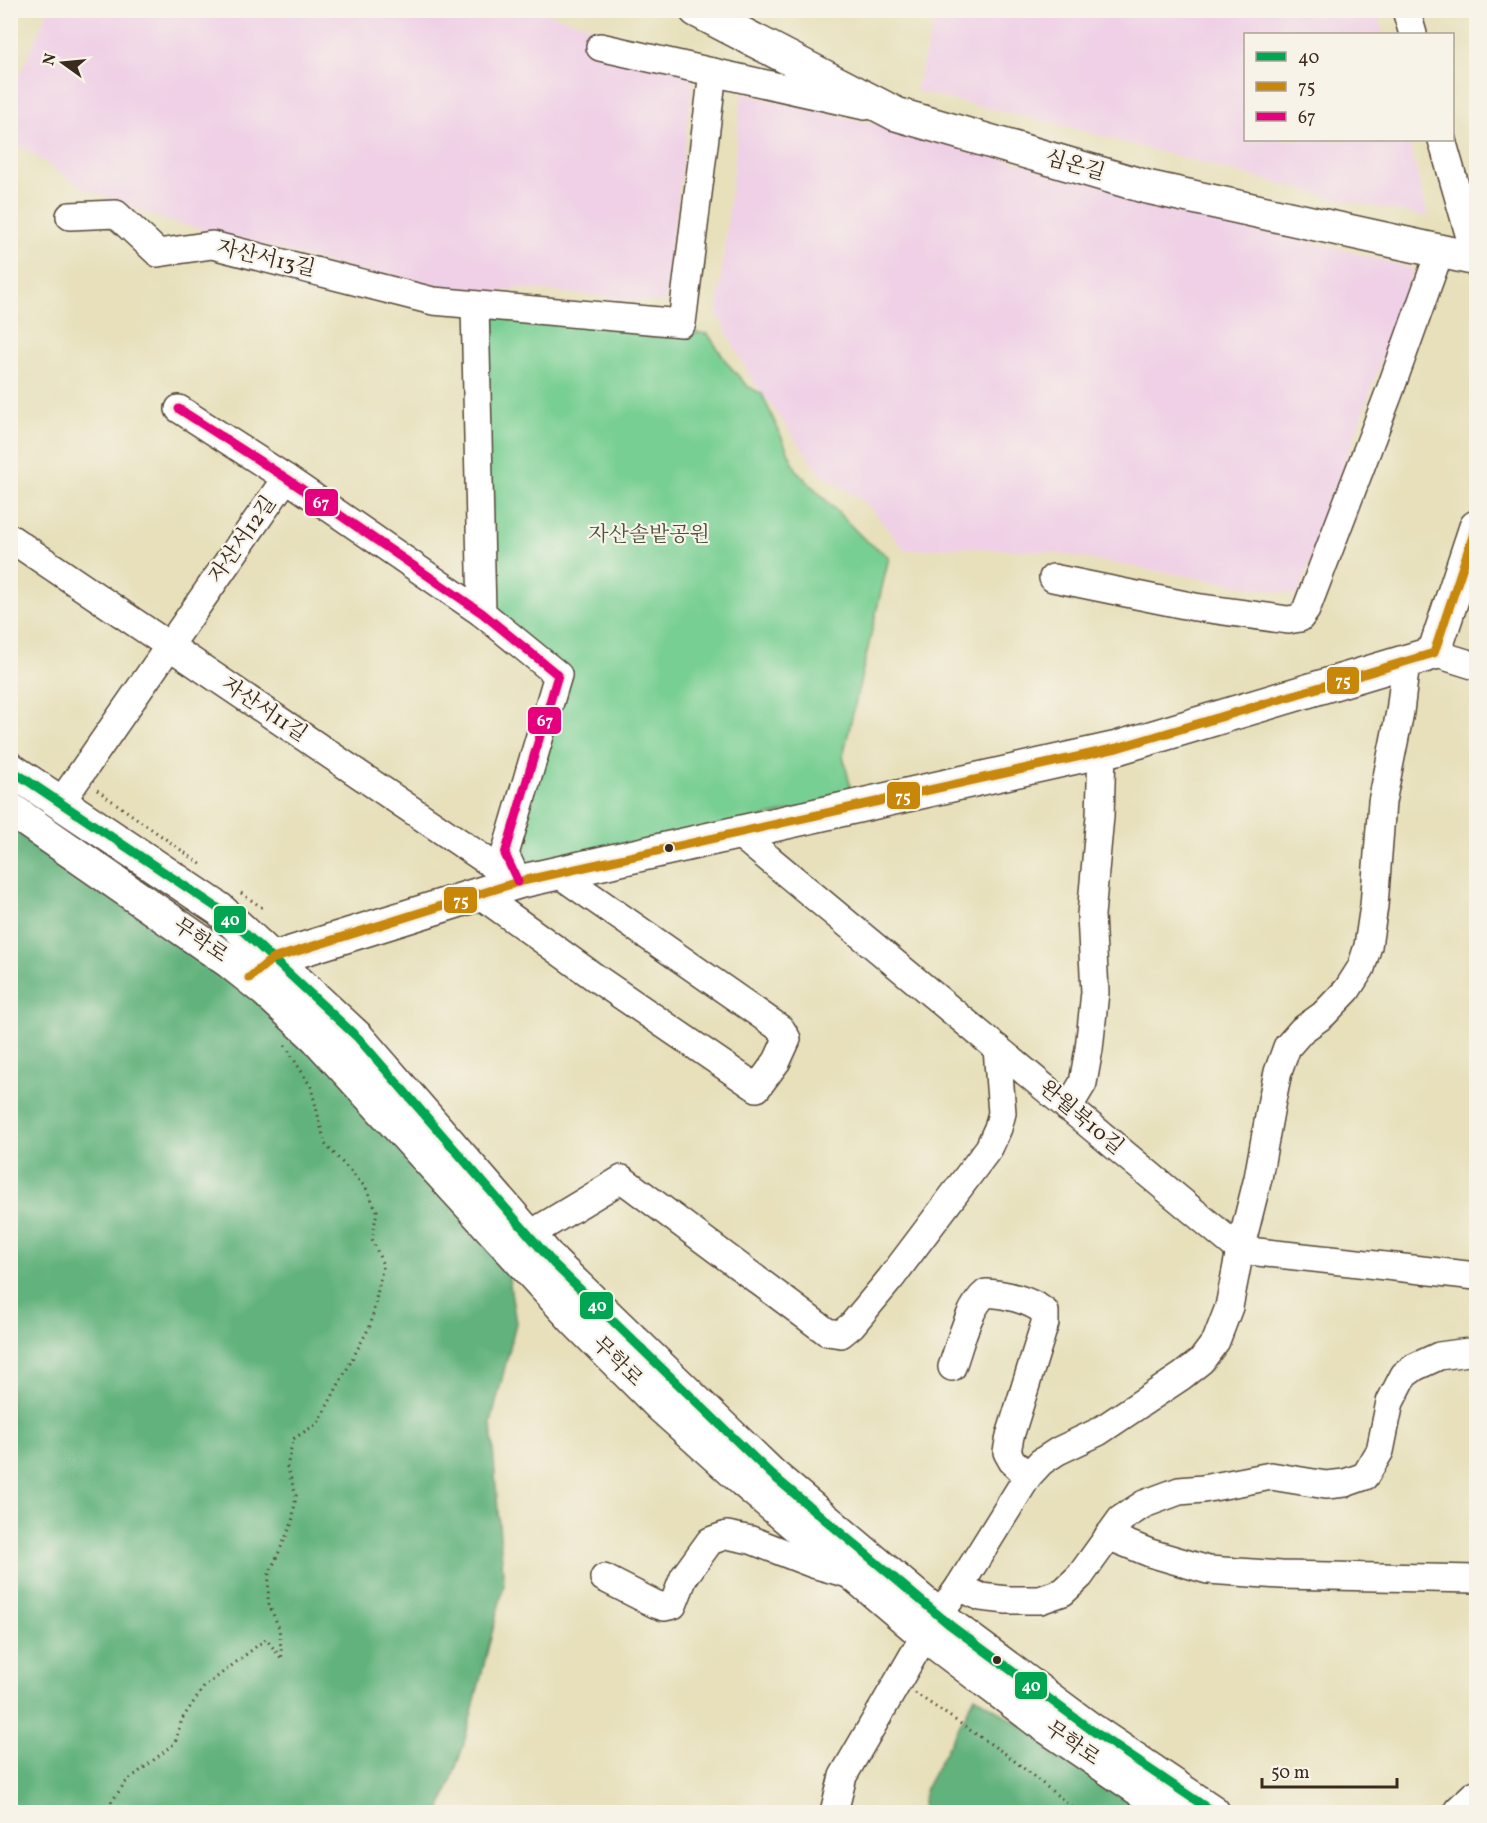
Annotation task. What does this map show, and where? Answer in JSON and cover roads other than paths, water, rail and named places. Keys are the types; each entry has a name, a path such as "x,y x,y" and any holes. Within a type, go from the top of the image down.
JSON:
{"main road":[{"name":"심온길","path":"696,10 890,111 1147,187 1476,258"},
{"path":"260,968 518,882 1102,751 1420,657 1476,527"},
{"name":"무학로","path":"10,769 70,790 219,909 260,968 325,1046 577,1322 697,1439 856,1576 1213,1812"},
{"name":"무학로","path":"10,809 198,940 260,968 358,1038 554,1264 771,1474 1037,1720 1174,1812"},
{"path":"1460,1812 1476,1797"}],"street":[{"path":"1406,10 1413,33"},
{"path":"600,47 890,111"},
{"name":"자산서13길","path":"70,216 116,214 158,253 212,245 433,301 682,323 713,72"},
{"path":"1442,141 1476,258"},
{"path":"1053,578 1194,607 1288,620 1300,618 1306,610 1389,393 1440,251"},
{"path":"475,305 482,613"},
{"name":"자산서12길","path":"70,790 286,478 179,409"},
{"path":"286,478 482,613 558,675 505,854 518,882"},
{"name":"자산서11길","path":"10,538 518,882"},
{"path":"834,1812 843,1776 932,1625 959,1587 1028,1476 1041,1462 1058,1451 1098,1432 1145,1402 1201,1361 1216,1341 1229,1306 1258,1178 1276,1082 1287,1047 1302,1030 1323,1015 1347,990 1361,968 1368,946 1374,906 1382,802 1400,712 1420,657 1476,666"},
{"path":"1068,1108 1083,1083 1095,992 1091,915 1100,816 1102,751"},
{"name":"완월북10길","path":"738,832 1240,1250"},
{"path":"479,894 658,1022 757,1088 777,1061 787,1039 781,1029 556,872"},
{"path":"530,1235 622,1179 827,1332 841,1334 852,1325 891,1278 989,1148 1002,1113 997,1048"},
{"path":"1240,1250 1476,1276"},
{"path":"952,1367 970,1317 979,1299 986,1293 998,1294 1037,1306 1045,1312 1045,1323 1007,1452 1012,1461 1028,1476"},
{"path":"959,1587 981,1598 1040,1600 1062,1592 1080,1576 1121,1519 1137,1509 1179,1491 1203,1489 1271,1476 1326,1485 1345,1483 1365,1476 1380,1451 1390,1402 1404,1374 1439,1356 1476,1352"},
{"path":"604,1578 655,1604 664,1607 673,1605 684,1577 710,1541 727,1535 751,1540 813,1564 856,1576"},
{"path":"1108,1536 1150,1553 1208,1570 1281,1575 1476,1579"}],"park label":[{"name":"자산솔밭공원","path":"649,535"}]}
